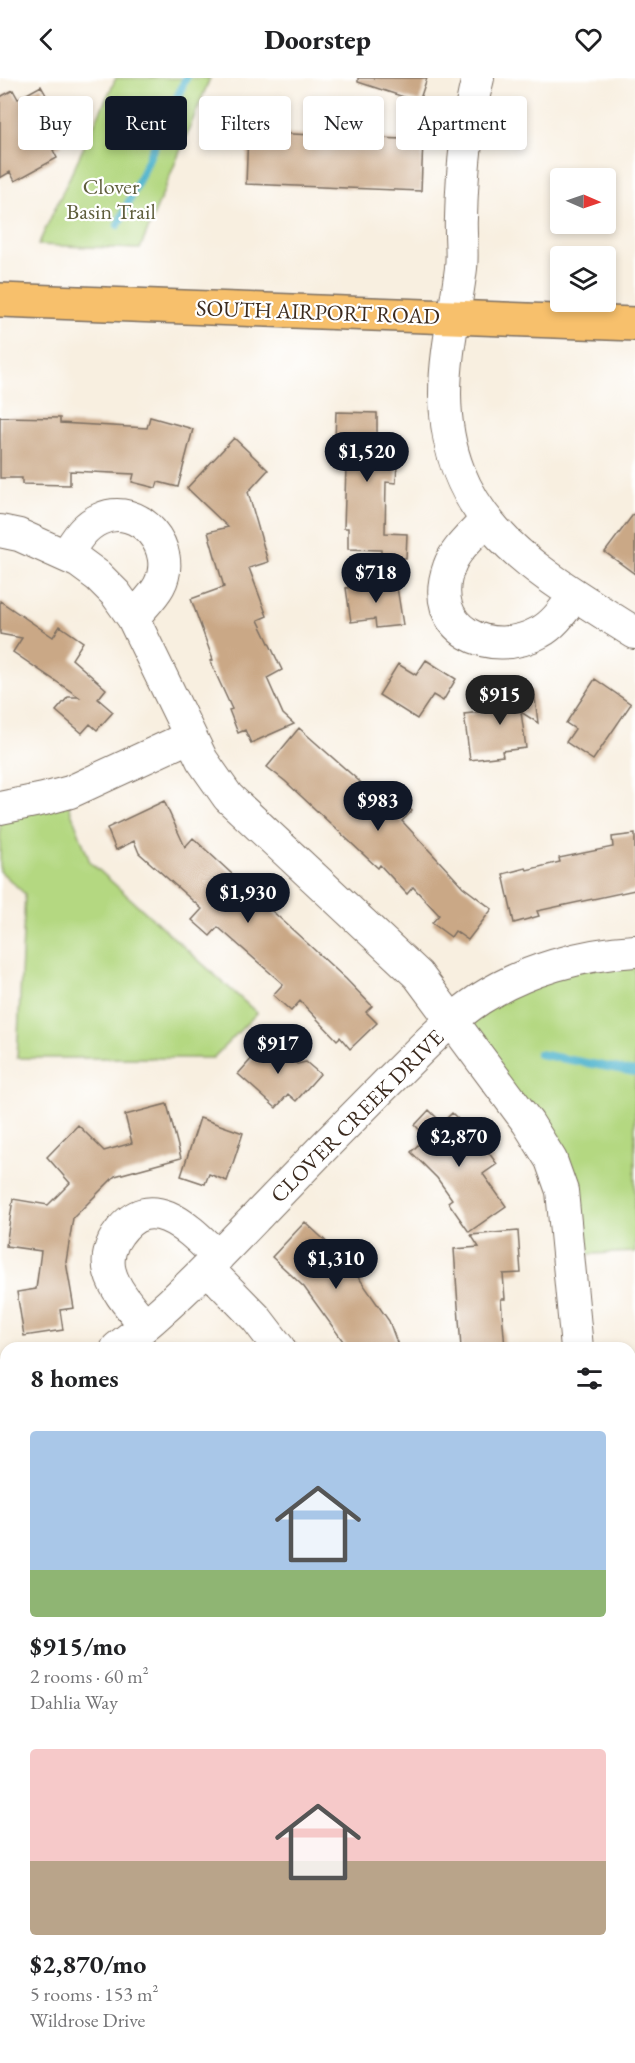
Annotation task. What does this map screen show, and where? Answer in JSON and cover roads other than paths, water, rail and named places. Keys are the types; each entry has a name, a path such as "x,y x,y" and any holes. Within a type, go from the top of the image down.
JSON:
{"main road":[{"name":"SOUTH AIRPORT ROAD","path":"0,300 635,324"}],"street":[{"path":"478,78 471,108 465,155 460,221 461,266 445,396 451,450 461,480 486,520 514,550 575,595 635,633"},
{"path":"67,556 74,542 84,530 105,517 130,518 151,530 163,550 164,573 160,585 133,618"},
{"path":"486,520 454,556 445,585 448,612 464,633 479,641 498,643 529,637 548,627 575,595"},
{"path":"0,531 19,535 67,556 89,568 107,584 133,618 189,737 228,797 408,965 428,988 528,1123 546,1150 556,1171 564,1203 576,1342"},
{"path":"0,808 70,792 189,737"},
{"name":"CLOVER CREEK DRIVE","path":"124,1342 212,1263 333,1137 451,1021 491,993 547,968 603,954 635,951"},
{"path":"145,1325 118,1288 110,1272 109,1253 121,1230 135,1219 144,1215 165,1215 188,1228 212,1263 274,1342"}],"waterway":[{"path":"118,225 186,78"},
{"path":"539,1054 635,1072"}],"park label":[{"name":"Clover Basin Trail","path":"111,198"}]}
